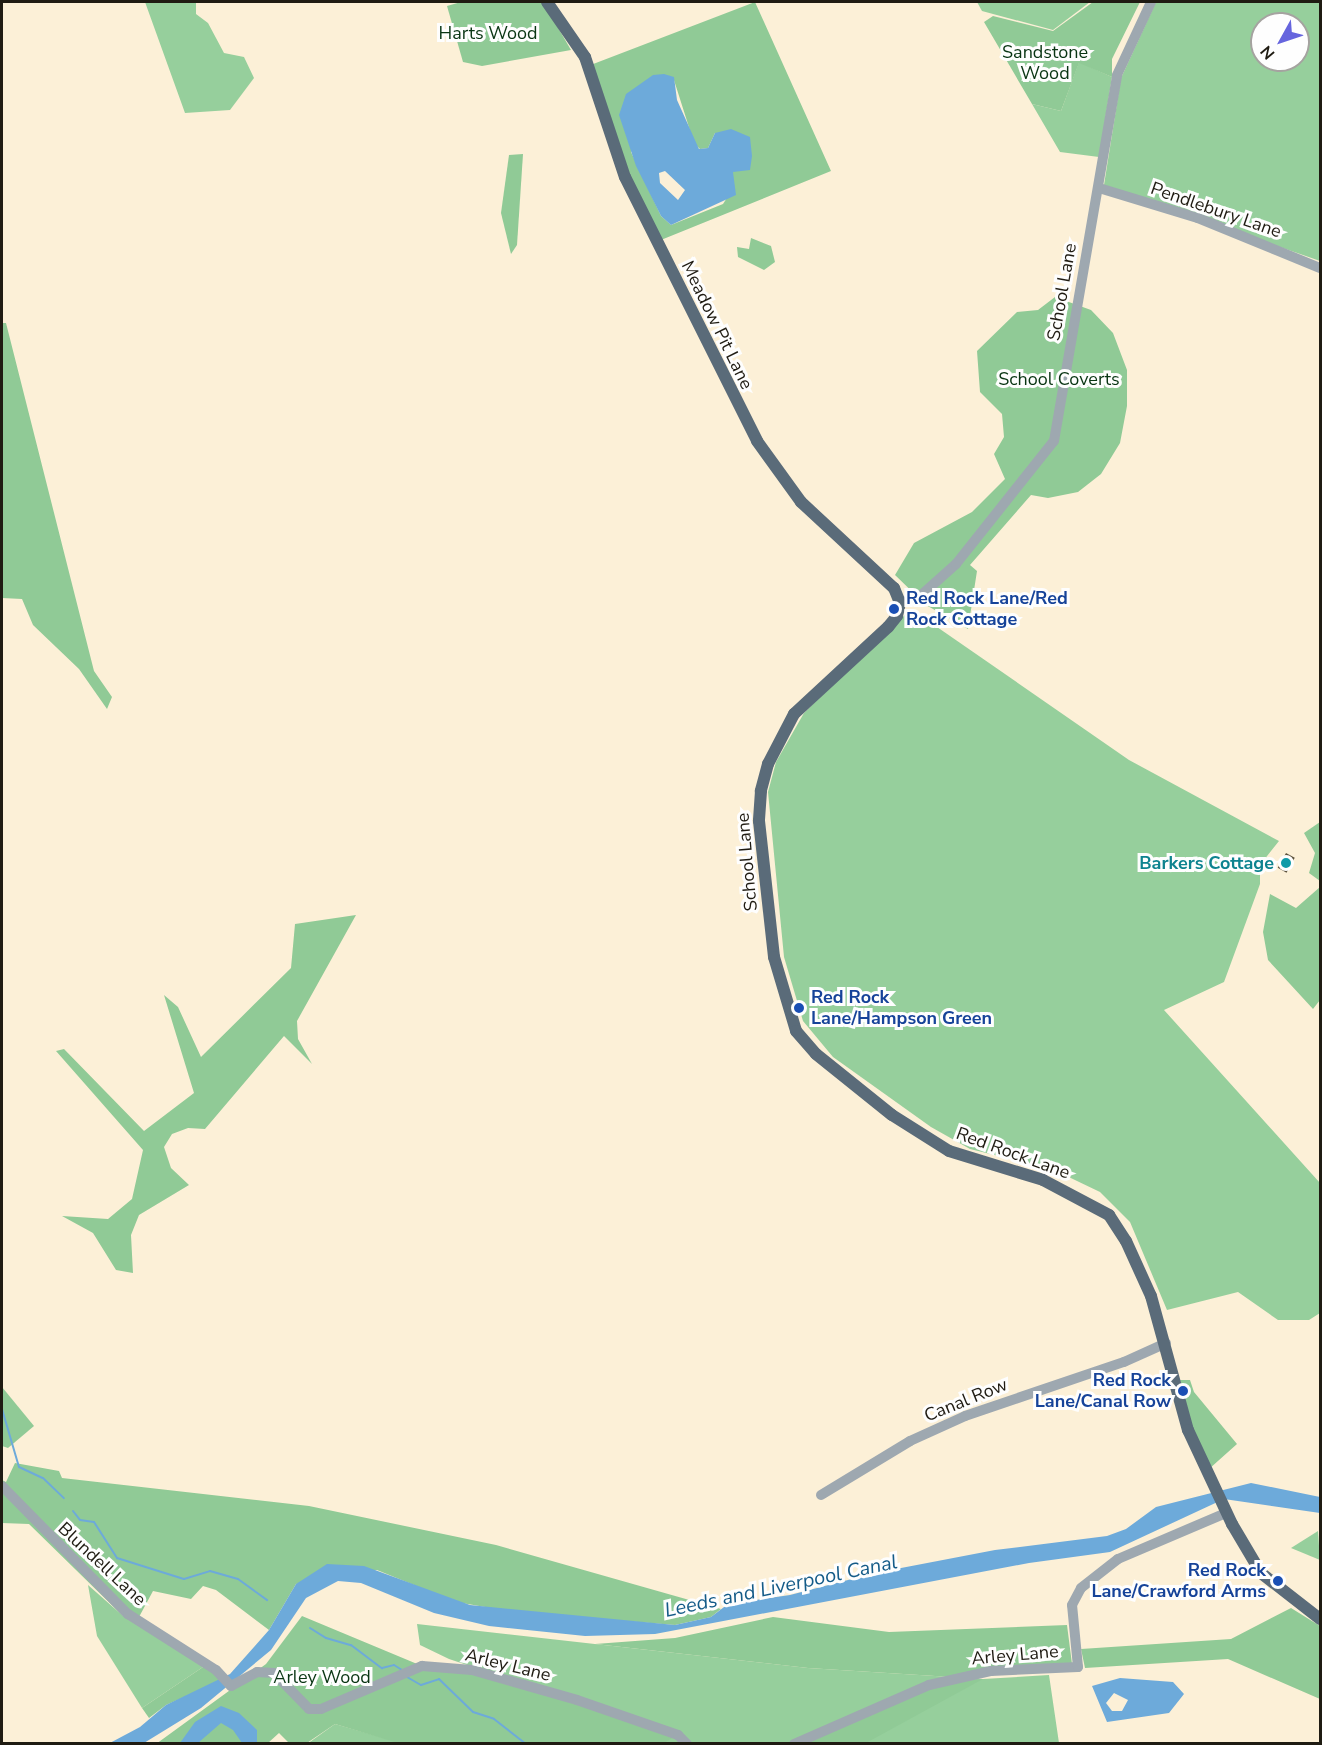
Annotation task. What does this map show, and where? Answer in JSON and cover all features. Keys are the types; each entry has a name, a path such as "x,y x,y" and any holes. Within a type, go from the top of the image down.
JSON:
{"main road":[{"name":"Meadow Pit Lane","path":"547,2 585,57 624,177 757,441 814,517 894,588 900,603"},
{"name":"School Lane","path":"796,1031 774,957 759,821 761,791 768,764 794,714 888,627 900,603"},
{"name":"Red Rock Lane","path":"796,1031 816,1054 883,1109 949,1151 1043,1180 1109,1215 1135,1259 1166,1343 1188,1430 1222,1503 1261,1573 1320,1619"}],"street":[{"name":"School Lane","path":"900,603 918,598 956,564 1054,441 1121,61 1151,2"},
{"name":"Pendlebury Lane","path":"1099,188 1198,218 1320,268"},
{"name":"Canal Row","path":"821,1495 910,1441 956,1420 1124,1362 1166,1343"},
{"name":"Blundell Lane","path":"2,1486 32,1521 128,1614 220,1674 231,1686"},
{"name":"Arley Lane","path":"794,1743 929,1685 991,1671 1078,1666 1074,1597 1109,1565 1222,1503"},
{"name":"Arley Lane","path":"231,1686 257,1672 274,1673 309,1708 321,1709 422,1666 472,1670 577,1700 678,1735 687,1743"}],"green space":[{"path":"145,2 196,2 196,14 208,23 224,53 244,57 254,78 230,110 185,113"},
{"name":"Harts Wood","path":"461,2 543,2 571,50 482,66 463,62 447,6"},
{"path":"755,2 831,171 656,242 588,66","holes":["673,77 694,143 700,149 708,148 715,133 734,187 723,204 671,225 661,216 631,152"]},
{"path":"977,2 1090,2 1053,30 982,11"},
{"name":"Sandstone Wood","path":"1093,2 1140,2 1112,59 1112,77 1079,63 1061,111 1032,104 984,22 993,16 1053,31"},
{"path":"1156,2 1320,2 1320,261 1104,185 1121,78"},
{"path":"1079,62 1112,77 1099,157 1060,152 1032,104 1061,111"},
{"path":"523,154 517,245 511,254 501,213 509,155"},
{"path":"751,238 771,246 775,262 764,270 738,257 737,247 749,249"},
{"name":"School Coverts","path":"1055,297 1091,310 1113,333 1127,370 1127,406 1120,443 1101,474 1078,492 1048,498 1031,495 970,565 977,571 968,629 926,605 895,575 914,543 972,512 1005,479 994,454 1004,437 1002,414 980,392 977,351 1017,312 1038,310"},
{"path":"2,323 6,323 94,671 112,697 107,709 79,669 33,625 22,599 2,598"},
{"path":"911,609 1129,760 1279,841 1260,865 1260,884 1224,982 1164,1010 1320,1183 1320,1313 1309,1320 1278,1320 1238,1292 1167,1310 1130,1222 1100,1192 1052,1169 970,1149 931,1127 833,1057 803,1021 784,957 768,792 776,762 804,713"},
{"path":"1320,822 1320,881 1309,873 1315,853 1304,833"},
{"path":"1320,887 1320,1000 1313,1009 1268,960 1263,932 1270,894 1296,908"},
{"path":"356,915 297,1021 298,1039 312,1064 284,1036 205,1129 188,1128 172,1134 164,1147 171,1168 189,1185 139,1215 131,1235 133,1273 116,1270 93,1233 62,1216 108,1219 132,1199 143,1150 56,1051 64,1049 144,1131 194,1093 164,995 178,1007 201,1057 291,968 295,924"},
{"path":"1180,1380 1190,1380 1194,1392 1237,1444 1209,1469 1191,1429"},
{"path":"2,1387 34,1426 8,1448 2,1446"},
{"path":"15,1463 59,1471 62,1478 309,1506 496,1545 721,1609 711,1617 675,1625 514,1612 456,1602 377,1570 296,1584 269,1630 216,1590 203,1586 191,1599 153,1591 139,1617 122,1615 29,1524 2,1523 2,1480 6,1482"},
{"path":"1318,1531 1320,1560 1291,1548"},
{"path":"88,1585 122,1615 206,1665 142,1708 97,1636"},
{"path":"1291,1608 1320,1626 1320,1699 1228,1659 1085,1668 1081,1649 1231,1639"},
{"name":"Arley Wood","path":"302,1616 422,1666 472,1670 678,1735 662,1744 401,1744 335,1724 307,1743 289,1743 279,1733 268,1743 156,1744 266,1664"},
{"path":"773,1617 889,1632 1067,1625 1072,1664 951,1677 808,1668 595,1644 675,1638"},
{"path":"417,1624 808,1668 983,1679 1049,1675 1059,1743 662,1743 677,1735 449,1659 420,1645"},
{"path":"206,1665 223,1680 166,1705 149,1718 142,1708"},
{"path":"983,1679 866,1743 794,1744 929,1685"},
{"path":"335,1724 401,1743 307,1744"}],"water":[{"path":"664,74 674,77 677,100 699,149 708,148 715,133 731,129 750,137 752,156 750,170 733,172 736,195 671,225 661,216 636,166 619,115 626,94 653,75","holes":["665,171 685,190 678,200 660,183 659,173"]},
{"path":"1251,1483 1320,1497 1320,1513 1224,1499 1110,1552 1029,1563 655,1634 585,1636 489,1626 434,1613 361,1583 338,1581 306,1598 271,1650 201,1708 144,1743 108,1744 140,1727 166,1705 230,1674 269,1630 296,1584 327,1564 364,1566 470,1605 675,1625 711,1617 728,1604 790,1595 875,1573 995,1550 1107,1536 1126,1529 1156,1507"},
{"path":"1120,1678 1173,1682 1184,1694 1169,1713 1107,1722 1092,1686","holes":["1114,1693 1128,1700 1122,1711 1112,1711 1106,1703"]},
{"path":"221,1706 239,1713 257,1730 257,1743 242,1743 233,1730 221,1723 198,1743 180,1743 195,1722"}],"building":[{"name":"Barkers Cottage","path":"1286,853 1295,858 1287,873 1278,868"}],"waterway":[{"path":"2,1409 19,1467 43,1478 64,1498"},
{"path":"73,1511 80,1520 94,1522 117,1558 184,1579 210,1571 238,1579 267,1600"},
{"path":"310,1628 326,1638 351,1645 382,1668 394,1665 402,1670"},
{"path":"407,1677 421,1685 439,1679 473,1712 494,1719 526,1744"}],"place":[{"name":"Red Rock Lane/Red Rock Cottage","path":"894,609"},
{"name":"Barkers Cottage","path":"1286,863"},
{"name":"Red Rock Lane/Hampson Green","path":"799,1008"},
{"name":"Red Rock Lane/Canal Row","path":"1183,1391"},
{"name":"Red Rock Lane/Crawford Arms","path":"1278,1581"}],"water label":[{"name":"Leeds and Liverpool Canal","path":"781,1586"}]}
